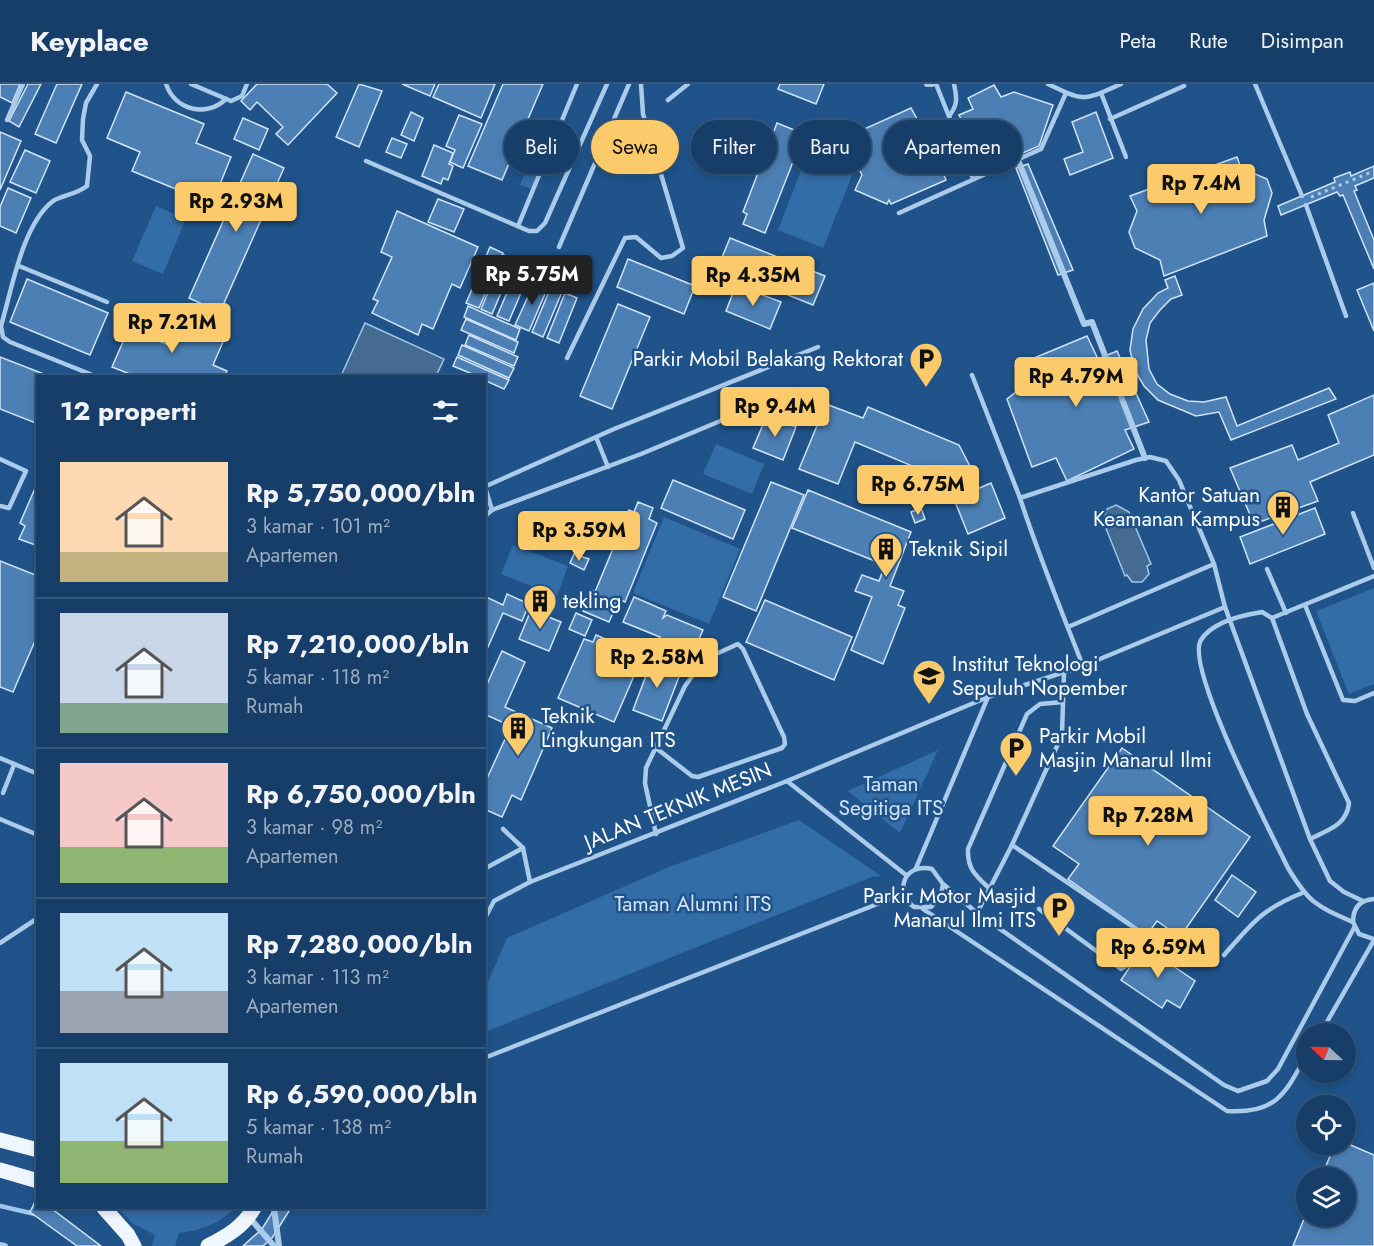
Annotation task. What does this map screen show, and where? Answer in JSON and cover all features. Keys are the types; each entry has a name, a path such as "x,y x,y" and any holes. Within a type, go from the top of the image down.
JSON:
{"main road":[{"path":"0,1140 36,1149"},
{"path":"0,1170 36,1180"},
{"path":"105,1209 128,1235 134,1246"},
{"path":"208,1246 229,1235 251,1212"}],"street":[{"path":"927,84 934,84"},
{"path":"1022,170 1084,324 1092,322 1145,458"},
{"path":"274,1209 279,1246"},
{"path":"251,1212 274,1246"},
{"path":"0,1245 5,1246"}],"lane":[{"path":"7,120 23,84"},
{"path":"89,375 10,342 3,337 1,326 34,222 54,201 75,194 87,186 90,156 82,140 83,119 86,103 97,84"},
{"path":"166,84 177,103 194,109 216,108 226,99"},
{"path":"191,84 231,101 242,96 247,84"},
{"path":"518,226 577,84"},
{"path":"366,160 518,226 537,231 545,223 607,84"},
{"path":"559,247 629,84"},
{"path":"668,100 688,84"},
{"path":"934,84 951,120"},
{"path":"949,116 956,107 954,84"},
{"path":"1047,84 1087,99 1121,84"},
{"path":"1255,84 1304,200 1346,316"},
{"path":"567,358 625,238 636,237 661,258 672,256 683,248 643,114 642,85"},
{"path":"1110,119 1184,86"},
{"path":"1022,158 1041,149 1066,93"},
{"path":"1101,93 1126,157"},
{"path":"971,174 973,179"},
{"path":"899,213 985,174"},
{"path":"19,266 107,302"},
{"path":"486,487 596,436 818,347"},
{"path":"972,375 1083,666"},
{"path":"486,515 492,510 608,467 754,407"},
{"path":"596,436 608,467"},
{"path":"1020,498 1145,458 1166,461 1175,471 1214,564 1225,606 1310,839 1330,881 1344,892 1363,901"},
{"path":"0,459 26,471 9,508 0,506"},
{"path":"486,490 492,510"},
{"path":"1353,513 1374,568"},
{"path":"1068,627 1214,564"},
{"path":"1267,568 1286,613"},
{"path":"1272,618 1374,576"},
{"path":"1305,605 1343,700 1355,701 1374,693"},
{"path":"787,781 988,697 1083,666 1225,606"},
{"path":"1310,839 1341,823 1348,814 1349,803 1307,714 1272,618 1262,612 1230,620 1201,640 1197,651 1200,667 1225,734 1302,892 1316,906 1353,925 1359,934 1374,940 1326,1023"},
{"path":"656,748 692,776 698,777 782,748 785,744 784,737 743,649 738,645 705,659 685,686 646,768 645,783 656,834"},
{"path":"977,913 1012,845 1062,735 1064,673"},
{"path":"984,686 988,697 916,868 906,875 902,885 903,894 914,908 923,909 1227,1111 1246,1112 1268,1107 1285,1094 1296,1074"},
{"path":"990,889 973,873 967,863 968,849 1028,714 1040,704 1063,702"},
{"path":"0,758 36,773"},
{"path":"3,793 14,765"},
{"name":"JALAN TEKNIK MESIN","path":"486,916 494,901 530,882 787,781 906,875"},
{"path":"0,819 36,834"},
{"path":"503,829 523,848 530,882"},
{"path":"1012,845 1136,929 1142,934 1141,944 1135,956 1120,969 1039,909"},
{"path":"486,867 523,848"},
{"path":"916,868 932,869 938,874 943,884 977,913 1224,1085 1238,1091 1267,1081 1278,1069 1353,925 1356,906 1363,901 1374,899"},
{"path":"923,909 936,902 943,884"},
{"path":"1224,955 1257,917 1272,905 1302,892"},
{"path":"486,1057 903,894"},
{"path":"0,943 36,919"}],"path":[{"path":"1304,200 1374,171"}],"green space":[{"path":"525,174 538,174 532,189 520,185"},
{"path":"800,174 853,174 823,248 778,230"},
{"path":"156,206 186,219 163,274 132,261"},
{"path":"716,444 764,464 752,494 703,474"},
{"path":"664,517 740,549 709,624 633,593"},
{"path":"513,545 568,566 557,596 501,574"},
{"path":"1374,588 1374,684 1349,694 1316,611"},
{"name":"Taman Segitiga ITS","path":"938,750 900,833 848,791"},
{"name":"Taman Alumni ITS","path":"799,820 881,876 872,877 486,1032 486,987 507,938 669,867"},
{"path":"119,1209 234,1209 210,1225 179,1233 175,1246 152,1246 155,1235 132,1223"}],"shaded area":[{"path":"365,323 444,359 436,375 341,375"},
{"path":"1116,505 1129,512 1151,564 1147,566 1149,574 1142,582 1132,582 1127,575 1125,576 1105,526 1107,509"}],"building":[{"path":"0,84 20,84 12,103 0,97"},
{"path":"28,84 41,84 19,127 9,121"},
{"path":"57,84 82,84 56,143 35,134"},
{"path":"257,84 327,84 337,93 288,145 276,134 283,127 257,102 250,110 241,101"},
{"path":"359,84 382,91 359,147 336,137"},
{"path":"402,84 435,84 430,96"},
{"path":"439,84 495,84 481,118 433,97"},
{"path":"503,84 543,84 528,120 504,120 505,174 502,180 468,166"},
{"path":"780,84 824,84 816,104 778,89"},
{"path":"994,85 1001,97 1014,92 1053,105 1039,146 1022,153 1022,120 961,120 959,115 973,109 968,98"},
{"path":"126,92 204,124 196,143 231,157 212,204 132,171 140,152 107,138"},
{"path":"911,108 918,120 884,120"},
{"path":"411,112 423,118 414,141 401,135"},
{"path":"1096,112 1113,158 1070,175 1064,159 1083,152 1072,122"},
{"path":"459,115 482,124 463,168 450,162 455,150 446,146"},
{"path":"243,118 268,129 259,150 234,139"},
{"path":"883,121 883,174 944,174 946,180 891,204 889,200 887,204 855,190 862,174 871,174 871,126"},
{"path":"777,123 789,128 789,172 765,233 743,224 747,214 743,212 758,174 777,174"},
{"path":"0,132 21,141 0,190"},
{"path":"392,138 407,144 401,158 386,152"},
{"path":"434,145 453,153 449,164 453,166 448,180 443,178 441,184 422,176"},
{"path":"25,150 50,161 36,193 10,182"},
{"path":"253,154 284,168 220,312 189,298"},
{"path":"1237,157 1241,168 1267,179 1272,193 1264,220 1267,236 1164,276 1160,260 1135,248 1129,232 1137,211 1130,196"},
{"path":"1028,164 1073,270 1058,275 1018,174 1022,174 1022,166"},
{"path":"1374,166 1374,178 1355,186 1357,190 1354,191 1374,240 1374,269 1343,195 1340,196 1337,192 1281,215 1278,206 1335,182 1334,178 1350,172 1351,176"},
{"path":"8,188 31,198 16,233 0,226 0,207"},
{"path":"438,199 464,209 454,232 428,222"},
{"path":"397,211 478,247 460,288 452,284 433,329 422,324 418,335 372,313 378,301 373,299 392,257 381,252"},
{"path":"730,238 825,276 813,305 718,267"},
{"path":"490,247 503,253 479,308 466,303"},
{"path":"504,255 515,260 492,314 481,309"},
{"path":"628,259 695,286 684,314 617,287"},
{"path":"520,262 532,267 509,321 497,316"},
{"path":"1175,276 1182,295 1171,299 1160,310 1150,323 1146,340 1149,369 1157,384 1170,394 1188,401 1204,402 1226,397 1237,426 1329,388 1336,399 1231,440 1219,412 1196,416 1158,400 1144,386 1135,371 1130,350 1133,329 1143,309 1158,293 1168,288 1165,280"},
{"path":"27,279 108,313 90,355 10,322"},
{"path":"535,281 548,287 529,331 515,325"},
{"path":"1374,283 1374,331 1357,290"},
{"path":"736,285 781,302 770,329 726,311"},
{"path":"551,287 562,292 543,337 532,332"},
{"path":"565,293 577,298 559,343 547,338"},
{"path":"618,304 650,317 612,409 580,396"},
{"path":"468,306 520,329 516,340 464,317"},
{"path":"186,319 226,335 213,365 227,371 225,375 132,375 112,367 129,328 173,347"},
{"path":"466,319 518,342 514,353 461,330"},
{"path":"469,335 518,357 514,366 465,345"},
{"path":"1087,336 1098,359 1117,351 1149,422 1125,430 1134,449 1067,481 1056,458 1032,467 1007,399 1025,385 1015,366"},
{"path":"462,345 514,368 509,378 458,355"},
{"path":"0,357 46,375 36,375 36,423 0,409"},
{"path":"457,357 509,380 504,389 486,381 486,375 475,375 453,366"},
{"path":"1374,395 1374,455 1310,482 1318,501 1254,524 1230,468 1292,445 1298,460 1339,443 1328,415"},
{"path":"826,404 863,418 868,407 959,445 978,482 944,498 934,475 855,442 838,484 799,469"},
{"path":"767,415 796,427 783,460 753,448"},
{"path":"673,480 745,510 733,539 661,508"},
{"path":"771,482 804,495 756,611 723,597"},
{"path":"991,483 1005,518 968,534 954,499"},
{"path":"36,486 36,545 19,539 25,526 20,523"},
{"name":"Teknik Sipil","path":"808,490 911,532 890,586 904,591 898,605 905,608 883,664 851,650 872,597 855,591 862,575 879,581 885,565 792,528"},
{"path":"638,502 653,508 649,519 657,523 625,602 614,597 612,602 617,604 609,622 583,611 592,590 595,592 629,510 634,512"},
{"path":"921,508 925,519 915,523 911,512"},
{"name":"Kantor Satuan Keamanan Kampus","path":"1315,508 1325,534 1250,564 1240,537"},
{"path":"574,554 589,559 584,570 570,563"},
{"path":"0,561 36,575 36,639 13,692 0,687"},
{"path":"507,594 529,604 522,621 503,613 486,651 486,597 503,605"},
{"path":"634,597 666,611 663,618 667,615 703,630 688,664 654,650 660,637 623,622"},
{"path":"765,600 852,637 834,680 746,642"},
{"name":"tekling","path":"531,610 561,622 549,651 519,639"},
{"path":"576,613 592,620 585,636 569,629"},
{"path":"596,635 643,655 614,722 558,698 584,639 593,642"},
{"name":"Teknik Lingkungan ITS","path":"502,651 525,662 505,707 552,728 521,800 512,795 502,817 486,810 486,781 511,726 486,715 486,687"},
{"path":"653,657 682,669 662,721 633,710"},
{"path":"1122,748 1250,837 1180,937 1157,921 1147,935 1068,879 1079,864 1053,846"},
{"path":"1232,875 1256,892 1238,917 1215,900"},
{"path":"1144,946 1195,981 1180,1008 1167,1000 1162,1008 1121,980"},
{"path":"1356,1147 1374,1155 1374,1246 1293,1246 1301,1227 1356,1227 1356,1167 1326,1167 1330,1155 1356,1155"},
{"path":"36,1200 36,1209 52,1209 101,1246 77,1246 30,1212"},
{"path":"274,1209 290,1209 272,1238 263,1246 243,1246 262,1229"}],"waterway":[{"path":"0,1206 35,1214"}],"place":[{"name":"Parkir Mobil Belakang Rektorat","path":"926,388"},
{"name":"Kantor Satuan Keamanan Kampus","path":"1283,536"},
{"name":"Teknik Sipil","path":"886,578"},
{"name":"tekling","path":"540,630"},
{"name":"Institut Teknologi Sepuluh Nopember","path":"929,705"},
{"name":"Teknik Lingkungan ITS","path":"518,757"},
{"name":"Parkir Mobil Masjin Manarul Ilmi","path":"1016,777"},
{"name":"Parkir Motor Masjid Manarul Ilmi ITS","path":"1059,937"}]}
